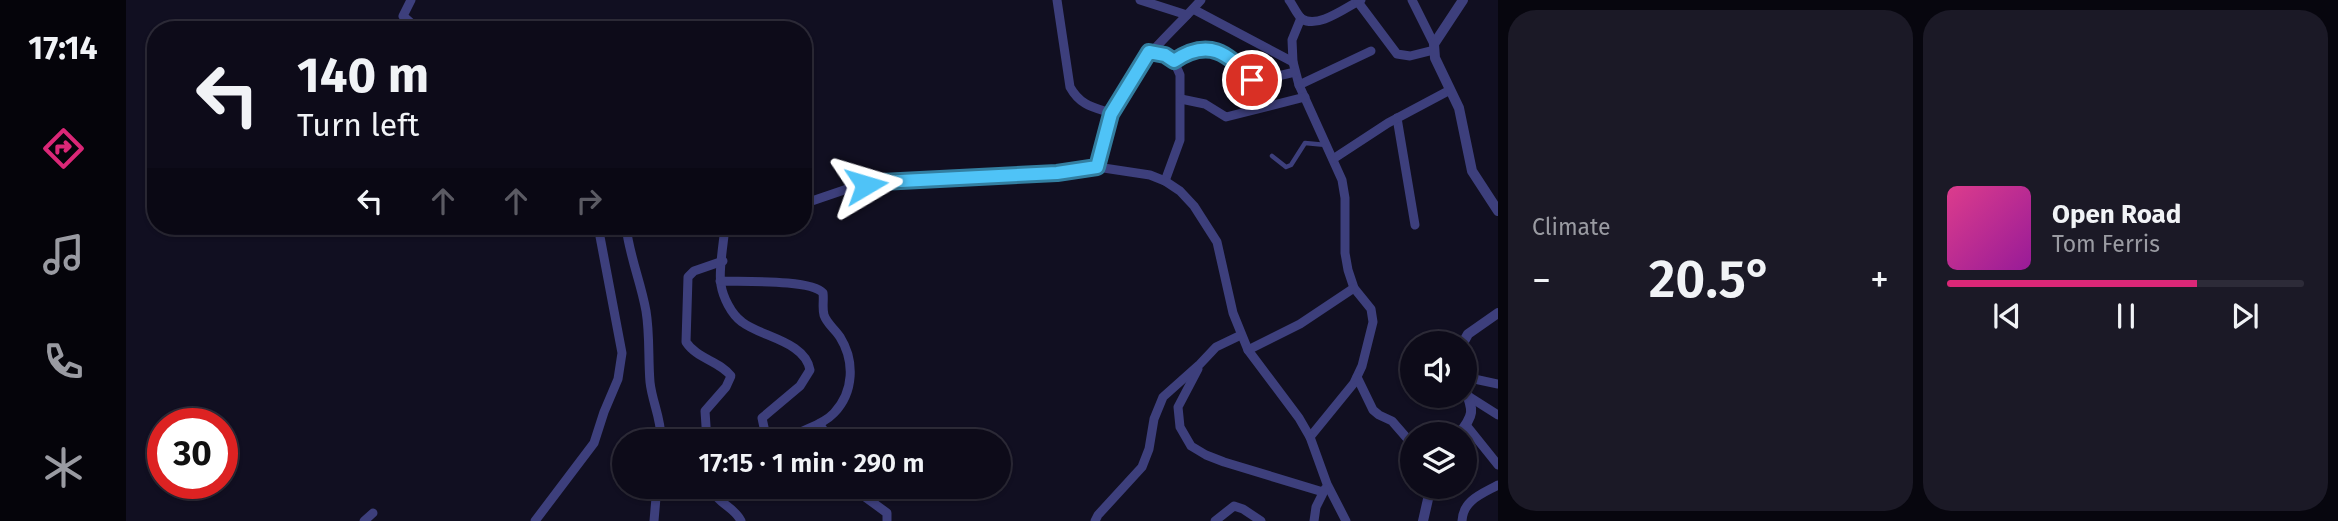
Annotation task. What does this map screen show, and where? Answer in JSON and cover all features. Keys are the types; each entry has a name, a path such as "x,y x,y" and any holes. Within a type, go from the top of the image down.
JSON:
{"street":[{"path":"409,21 403,16 411,0"},
{"path":"1057,0 1070,87 1076,98 1088,106 1111,114"},
{"path":"1140,0 1190,12 1294,67"},
{"path":"1097,167 1111,114 1149,52 1201,0"},
{"path":"1289,0 1301,18 1312,21 1321,20 1359,1 1397,54 1410,56 1434,47 1463,0"},
{"path":"1412,0 1459,108 1472,171 1498,211"},
{"path":"1301,18 1292,40 1294,67 1299,85 1342,180 1345,198 1345,253 1354,288 1370,309 1373,322 1357,377 1310,437"},
{"path":"1174,61 1191,51 1210,50 1226,54 1257,82 1294,67"},
{"path":"1299,85 1371,51"},
{"path":"1149,52 1165,55 1174,61 1180,75 1181,140 1165,181"},
{"path":"1333,159 1397,118 1450,90"},
{"path":"1181,99 1205,104 1226,117 1305,97"},
{"path":"1397,118 1415,225"},
{"path":"812,201 850,188 881,182 1057,173 1097,167 1150,175 1165,181 1180,191 1194,206 1217,242 1227,292 1241,335 1248,350 1310,437 1325,488 1346,521"},
{"path":"535,521 594,443 621,368 622,353 600,235"},
{"path":"627,235 646,309 650,336 650,383 661,429"},
{"path":"724,235 720,281 731,309 742,322 788,345 800,353 809,364 810,370 800,386 762,418 764,429"},
{"path":"706,429 705,411 732,376 726,369 698,354 687,342 687,281 694,271 723,261"},
{"path":"720,281 779,282 822,290 824,314 846,348 851,367 850,379 844,397 834,413 809,429"},
{"path":"1248,350 1300,324 1354,288"},
{"path":"1472,331 1498,313"},
{"path":"1096,521 1098,514 1142,467 1149,449 1154,419 1163,397 1216,347 1241,335"},
{"path":"1200,364 1178,407 1180,427 1191,446 1224,462 1325,488"},
{"path":"1357,377 1373,410 1392,421 1400,430"},
{"path":"1477,380 1498,384"},
{"path":"1477,400 1498,415"},
{"path":"819,424 823,429"},
{"path":"1477,445 1498,465"},
{"path":"1462,521 1468,503 1498,485"},
{"path":"1314,521 1316,507 1325,488"},
{"path":"654,521 656,499"},
{"path":"718,499 737,514 741,521"},
{"path":"870,499 887,513 887,521"},
{"path":"1423,521 1428,499"},
{"path":"1215,521 1234,506 1261,521"},
{"path":"364,521 373,513"}],"lane":[{"path":"1272,156 1286,167 1291,165 1305,144 1327,145"}],"route":[{"path":"866,185 1057,173 1097,167 1111,114 1149,52 1165,55 1174,61 1184,54 1201,49 1226,54 1252,80"}]}
